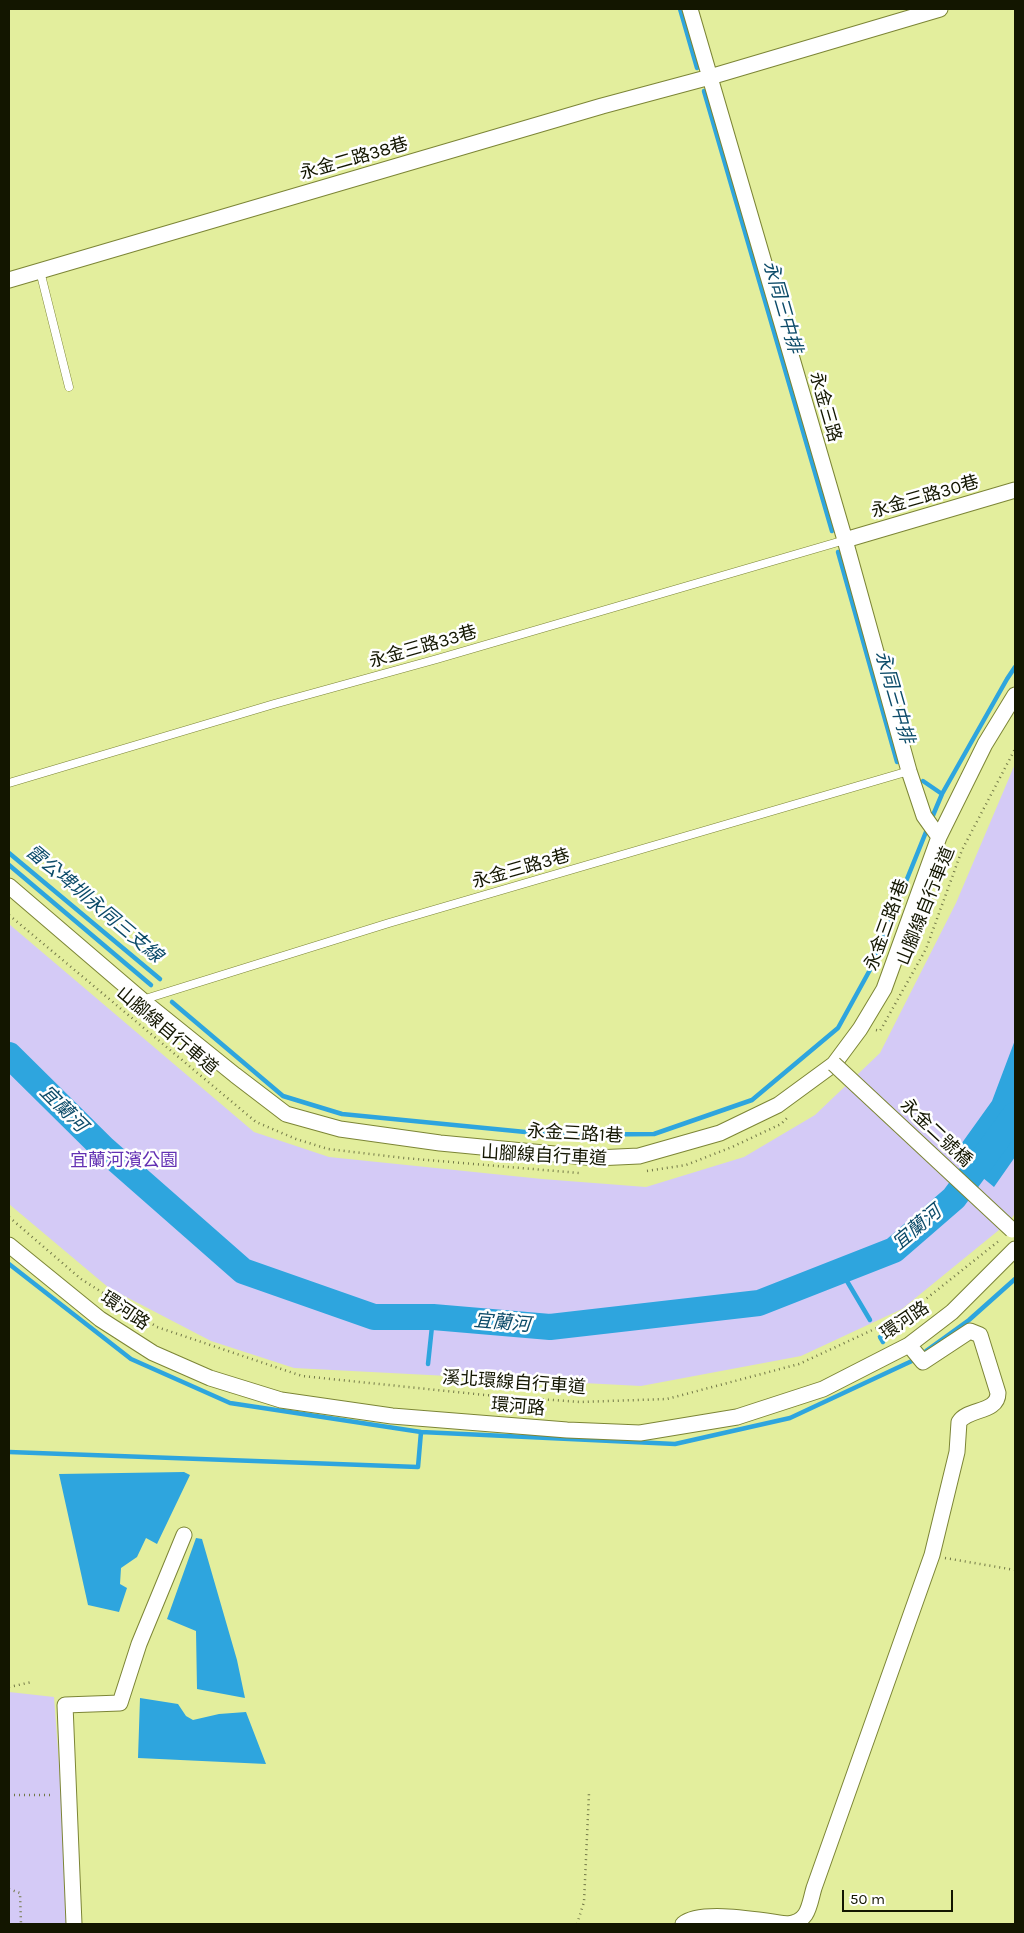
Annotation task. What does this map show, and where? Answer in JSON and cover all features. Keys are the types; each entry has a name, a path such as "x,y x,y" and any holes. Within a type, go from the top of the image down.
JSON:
{"street":[{"name":"永金三路","path":"690,9 845,540 909,771 924,816 939,837"},
{"name":"永金二路38巷","path":"9,280 940,9"},
{"name":"永金三路30巷","path":"845,540 1015,490"},
{"name":"永金三路1巷","path":"9,886 142,1000 286,1114 340,1129 440,1142 596,1158 639,1156 720,1133 778,1105 834,1064 860,1029 884,988 939,837 985,744 1015,695"},
{"name":"永金二號橋","path":"834,1064 1014,1233"},
{"name":"環河路","path":"9,1246 100,1319 153,1352 210,1378 281,1400 392,1416 567,1430 640,1433 736,1417 814,1392 909,1345 952,1312 1015,1249"},
{"path":"683,1924 700,1917 734,1918 788,1924 796,1923 804,1918 808,1910 817,1878 932,1555 957,1452 959,1422 968,1413 993,1405 998,1399 998,1393 980,1334 970,1331 923,1362 909,1345"},
{"path":"74,1924 66,1705 120,1703 139,1644 184,1535"}],"lane":[{"path":"40,271 69,386"},
{"name":"永金三路33巷","path":"9,783 274,704 437,659 845,540"},
{"name":"永金三路3巷","path":"142,1000 390,923 909,771"}],"path":[{"name":"山腳線自行車道","path":"874,1029 880,1031 926,949 962,850 1015,749"},
{"name":"山腳線自行車道","path":"9,915 256,1122 296,1139 328,1149 404,1158 586,1173"},
{"path":"639,1172 686,1165 773,1128 781,1124 788,1117"},
{"name":"溪北環線自行車道","path":"9,1217 81,1279 157,1327 302,1376 485,1396 580,1402 667,1399 799,1364 907,1314 1014,1233"},
{"path":"932,1555 1015,1570"},
{"path":"9,1688 32,1682"},
{"path":"577,1924 584,1902 589,1794"},
{"path":"9,1795 50,1795"},
{"path":"9,1890 20,1893 21,1924"}],"green space":[{"name":"宜蘭河濱公園","path":"1015,764 1015,1213 1010,1221 902,1309 801,1356 641,1386 294,1368 211,1341 109,1288 9,1204 9,924 254,1132 329,1157 542,1179 646,1187 744,1157 815,1115 880,1053 956,903"},
{"path":"9,1692 54,1697 71,1924 9,1924"}],"water":[{"path":"1015,1040 1015,1157 994,1187 954,1154 992,1101"},
{"path":"184,1472 190,1475 157,1544 146,1538 137,1557 121,1568 120,1584 127,1588 119,1612 88,1605 59,1474"},
{"path":"196,1538 202,1539 237,1660 245,1698 197,1689 196,1631 167,1619"},
{"path":"140,1698 178,1704 186,1716 193,1720 219,1714 246,1712 266,1764 138,1758"}],"waterway":[{"name":"永同三中排","path":"680,9 697,68"},
{"name":"永同三中排","path":"704,91 832,531"},
{"name":"永同三中排","path":"838,552 897,762"},
{"path":"931,820 942,794 1015,667"},
{"name":"永同三中排","path":"923,781 942,794"},
{"path":"172,1002 283,1096 342,1114 556,1135 654,1134 752,1100 838,1028 871,968 928,827"},
{"name":"雷公埤圳永同三支線","path":"9,853 160,979"},
{"path":"9,865 151,985"},
{"name":"宜蘭河","path":"9,1055 103,1148 243,1271 374,1317 433,1317 550,1327 759,1303 894,1250 954,1198 1015,1115"},
{"path":"9,1264 131,1359 230,1403 421,1432 675,1444 790,1418 914,1360"},
{"path":"841,1271 870,1320"},
{"path":"926,1351 969,1320 1015,1279"},
{"path":"428,1364 433,1317"},
{"path":"880,1337 883,1342"},
{"path":"9,1452 418,1467 421,1432"}]}
